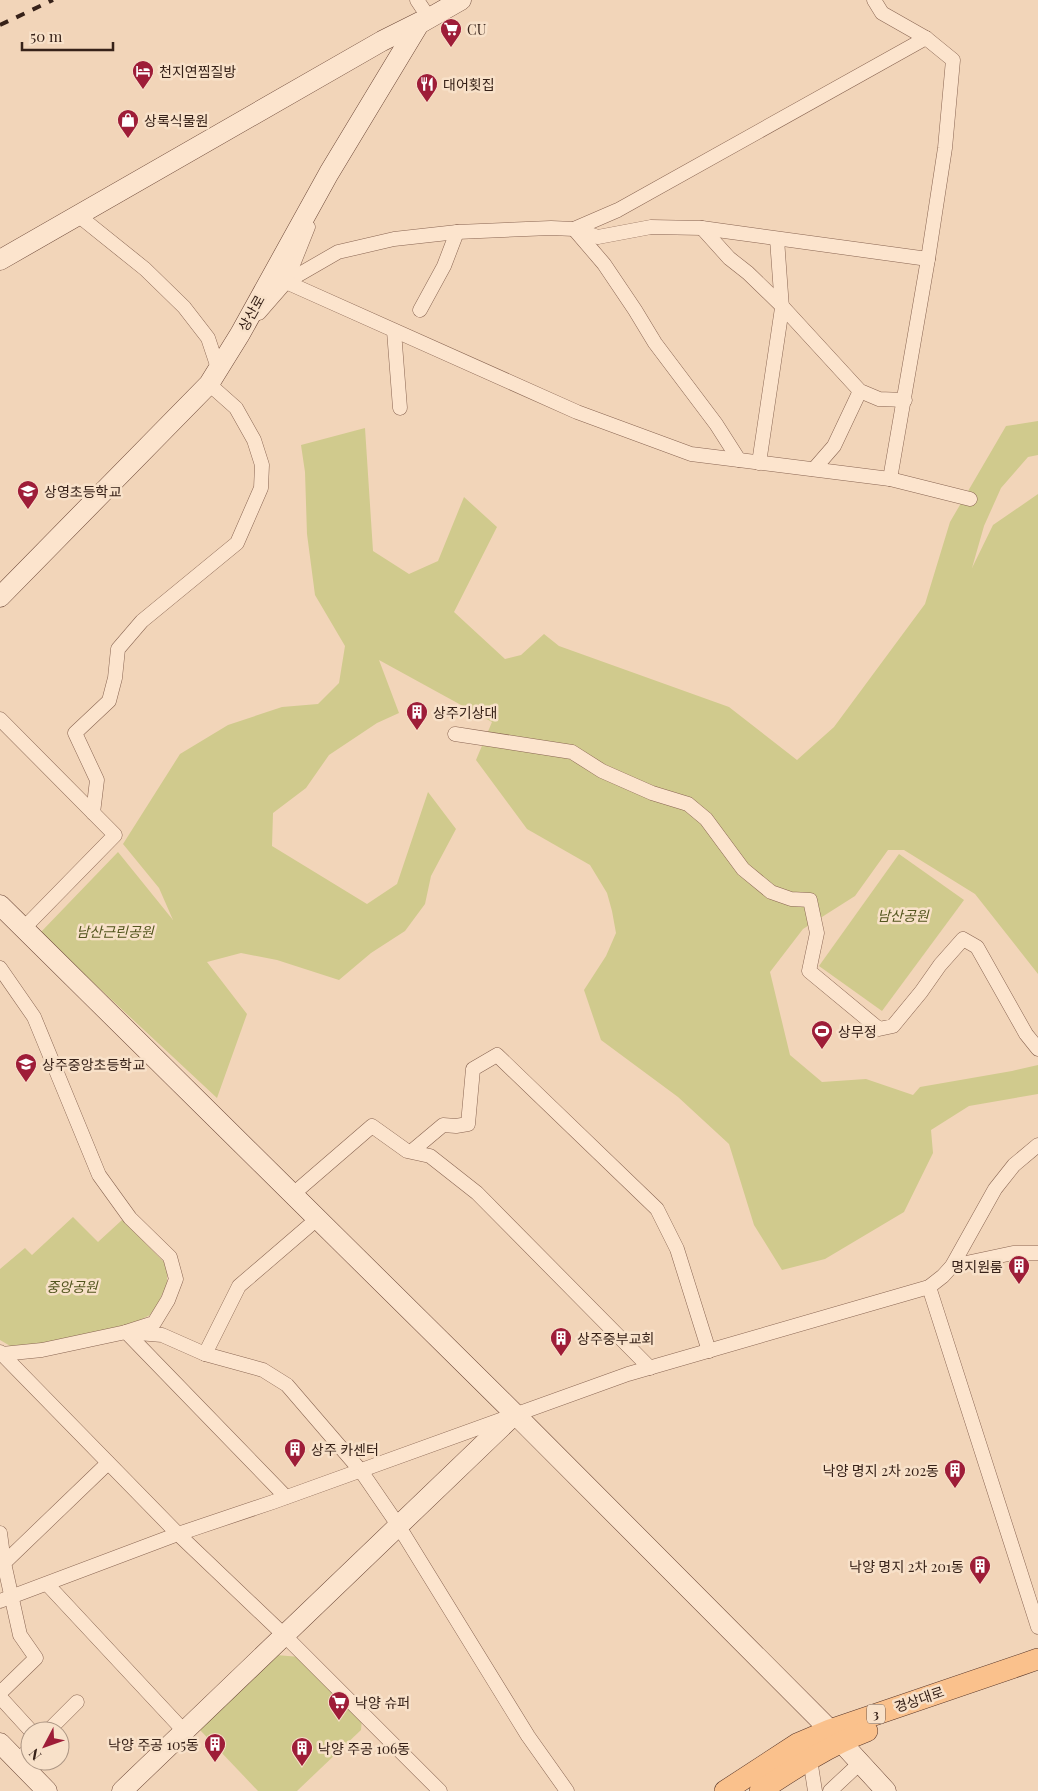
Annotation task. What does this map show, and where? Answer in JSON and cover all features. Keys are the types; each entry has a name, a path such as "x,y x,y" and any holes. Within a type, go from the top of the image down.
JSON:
{"main road":[{"name":"경상대로","path":"760,1791 810,1759 835,1736 1038,1659"},
{"name":"경상대로","path":"725,1791 797,1744 881,1726 1038,1674"}],"street":[{"path":"0,260 382,41 429,18 417,0"},
{"name":"상산로","path":"0,597 214,376 240,334 329,173 419,24 461,0"},
{"path":"874,0 882,13 926,38 953,60 945,148 905,400 890,479"},
{"path":"574,229 618,210 926,38"},
{"path":"286,282 329,173"},
{"path":"79,216 146,270 184,307 208,338 214,376 236,408 254,440 262,464 261,488 237,543 142,621 118,649 109,701 75,733 97,780 93,813"},
{"path":"240,334 286,282 338,252 394,239 457,232 552,228 574,229 598,237 651,227 702,228 928,259"},
{"path":"702,228 729,258 748,272 781,305 860,391 879,399 905,400"},
{"path":"574,229 604,264 655,343 716,424 739,460"},
{"path":"420,310 444,266 457,232"},
{"path":"760,463 781,305 777,239"},
{"path":"286,282 394,332 577,412 691,454 890,479 970,498"},
{"path":"394,332 400,408"},
{"path":"814,469 834,446 860,391"},
{"path":"0,719 115,835 23,929"},
{"path":"455,734 572,752 602,770 652,794 688,804 706,819 742,869 771,892 791,899 810,900 818,933 809,972 879,1029 893,1026 922,992 940,965 963,939 977,947 1026,1034 1038,1049"},
{"path":"0,905 515,1414 835,1736 886,1791"},
{"path":"0,968 34,1017 99,1174 130,1218 170,1257 176,1279 168,1300 154,1323 126,1332 2,1359"},
{"path":"412,1151 444,1125 468,1124 473,1069 497,1055 657,1210 677,1249 709,1351"},
{"path":"292,1195 372,1126 407,1151 430,1156 477,1193 650,1368"},
{"path":"5,1599 178,1534 650,1368 928,1287 943,1276 952,1266 995,1189 1014,1165 1038,1145"},
{"path":"205,1354 239,1286 317,1219"},
{"path":"952,1266 1013,1253 1038,1253"},
{"path":"928,1287 1038,1627"},
{"path":"126,1332 162,1335 205,1354 263,1370 287,1385 361,1471 398,1525 528,1736 567,1791"},
{"path":"126,1332 286,1497"},
{"path":"2,1359 178,1534 284,1635 440,1791"},
{"path":"122,1791 515,1414"},
{"path":"4,1563 108,1463"},
{"path":"0,1533 4,1563 5,1599 20,1635 36,1658 0,1692"},
{"path":"47,1584 184,1731"},
{"path":"0,1697 22,1721"},
{"path":"58,1721 77,1702"},
{"path":"0,1744 20,1753"},
{"path":"810,1759 815,1791"},
{"path":"830,1791 860,1764"},
{"path":"34,1771 47,1791"}],"green space":[{"name":"남산근린공원","path":"1038,421 1038,455 1028,457 1001,488 984,526 972,568 993,525 1038,494 1038,974 975,894 904,850 888,850 855,896 803,929 770,972 790,1055 822,1082 866,1079 913,1095 920,1087 1038,1065 1038,1094 969,1106 931,1130 933,1153 904,1212 825,1259 782,1270 754,1225 729,1144 678,1097 601,1040 584,990 606,956 616,933 607,893 590,865 527,829 476,760 492,722 379,660 399,713 377,723 329,755 306,788 273,813 272,846 367,904 397,884 428,792 456,829 431,876 425,904 405,931 371,953 339,980 277,960 241,953 207,962 247,1014 217,1098 40,933 118,852 173,920 159,888 123,844 180,754 228,725 282,707 318,704 339,683 345,646 315,595 307,534 305,472 301,445 365,428 373,551 409,574 438,561 464,497 497,527 454,612 505,659 521,655 544,634 559,646 729,707 797,760 834,727 925,604 950,522 1006,426"},
{"name":"남산공원","path":"899,854 964,900 882,1011 819,966"},
{"name":"중앙공원","path":"73,1217 98,1242 122,1220 167,1265 167,1284 150,1315 136,1322 34,1348 12,1347 0,1340 0,1269 25,1248 32,1255"},
{"path":"276,1655 300,1657 362,1719 361,1730 297,1791 258,1791 200,1730"}],"railway":[{"path":"0,25 53,0"}],"place":[{"name":"CU","path":"451,48"},
{"name":"천지연찜질방","path":"143,90"},
{"name":"대어횟집","path":"427,103"},
{"name":"상록식물원","path":"128,139"},
{"name":"상영초등학교","path":"28,510"},
{"name":"상주기상대","path":"417,731"},
{"name":"상무정","path":"822,1050"},
{"name":"상주중앙초등학교","path":"26,1083"},
{"name":"명지원룸","path":"1019,1285"},
{"name":"상주중부교회","path":"561,1357"},
{"name":"상주 카센터","path":"295,1468"},
{"name":"낙양 명지 2차 202동","path":"955,1489"},
{"name":"낙양 명지 2차 201동","path":"980,1585"},
{"name":"낙양 슈퍼","path":"339,1721"},
{"name":"낙양 주공 105동","path":"215,1763"},
{"name":"낙양 주공 106동","path":"302,1767"}]}
